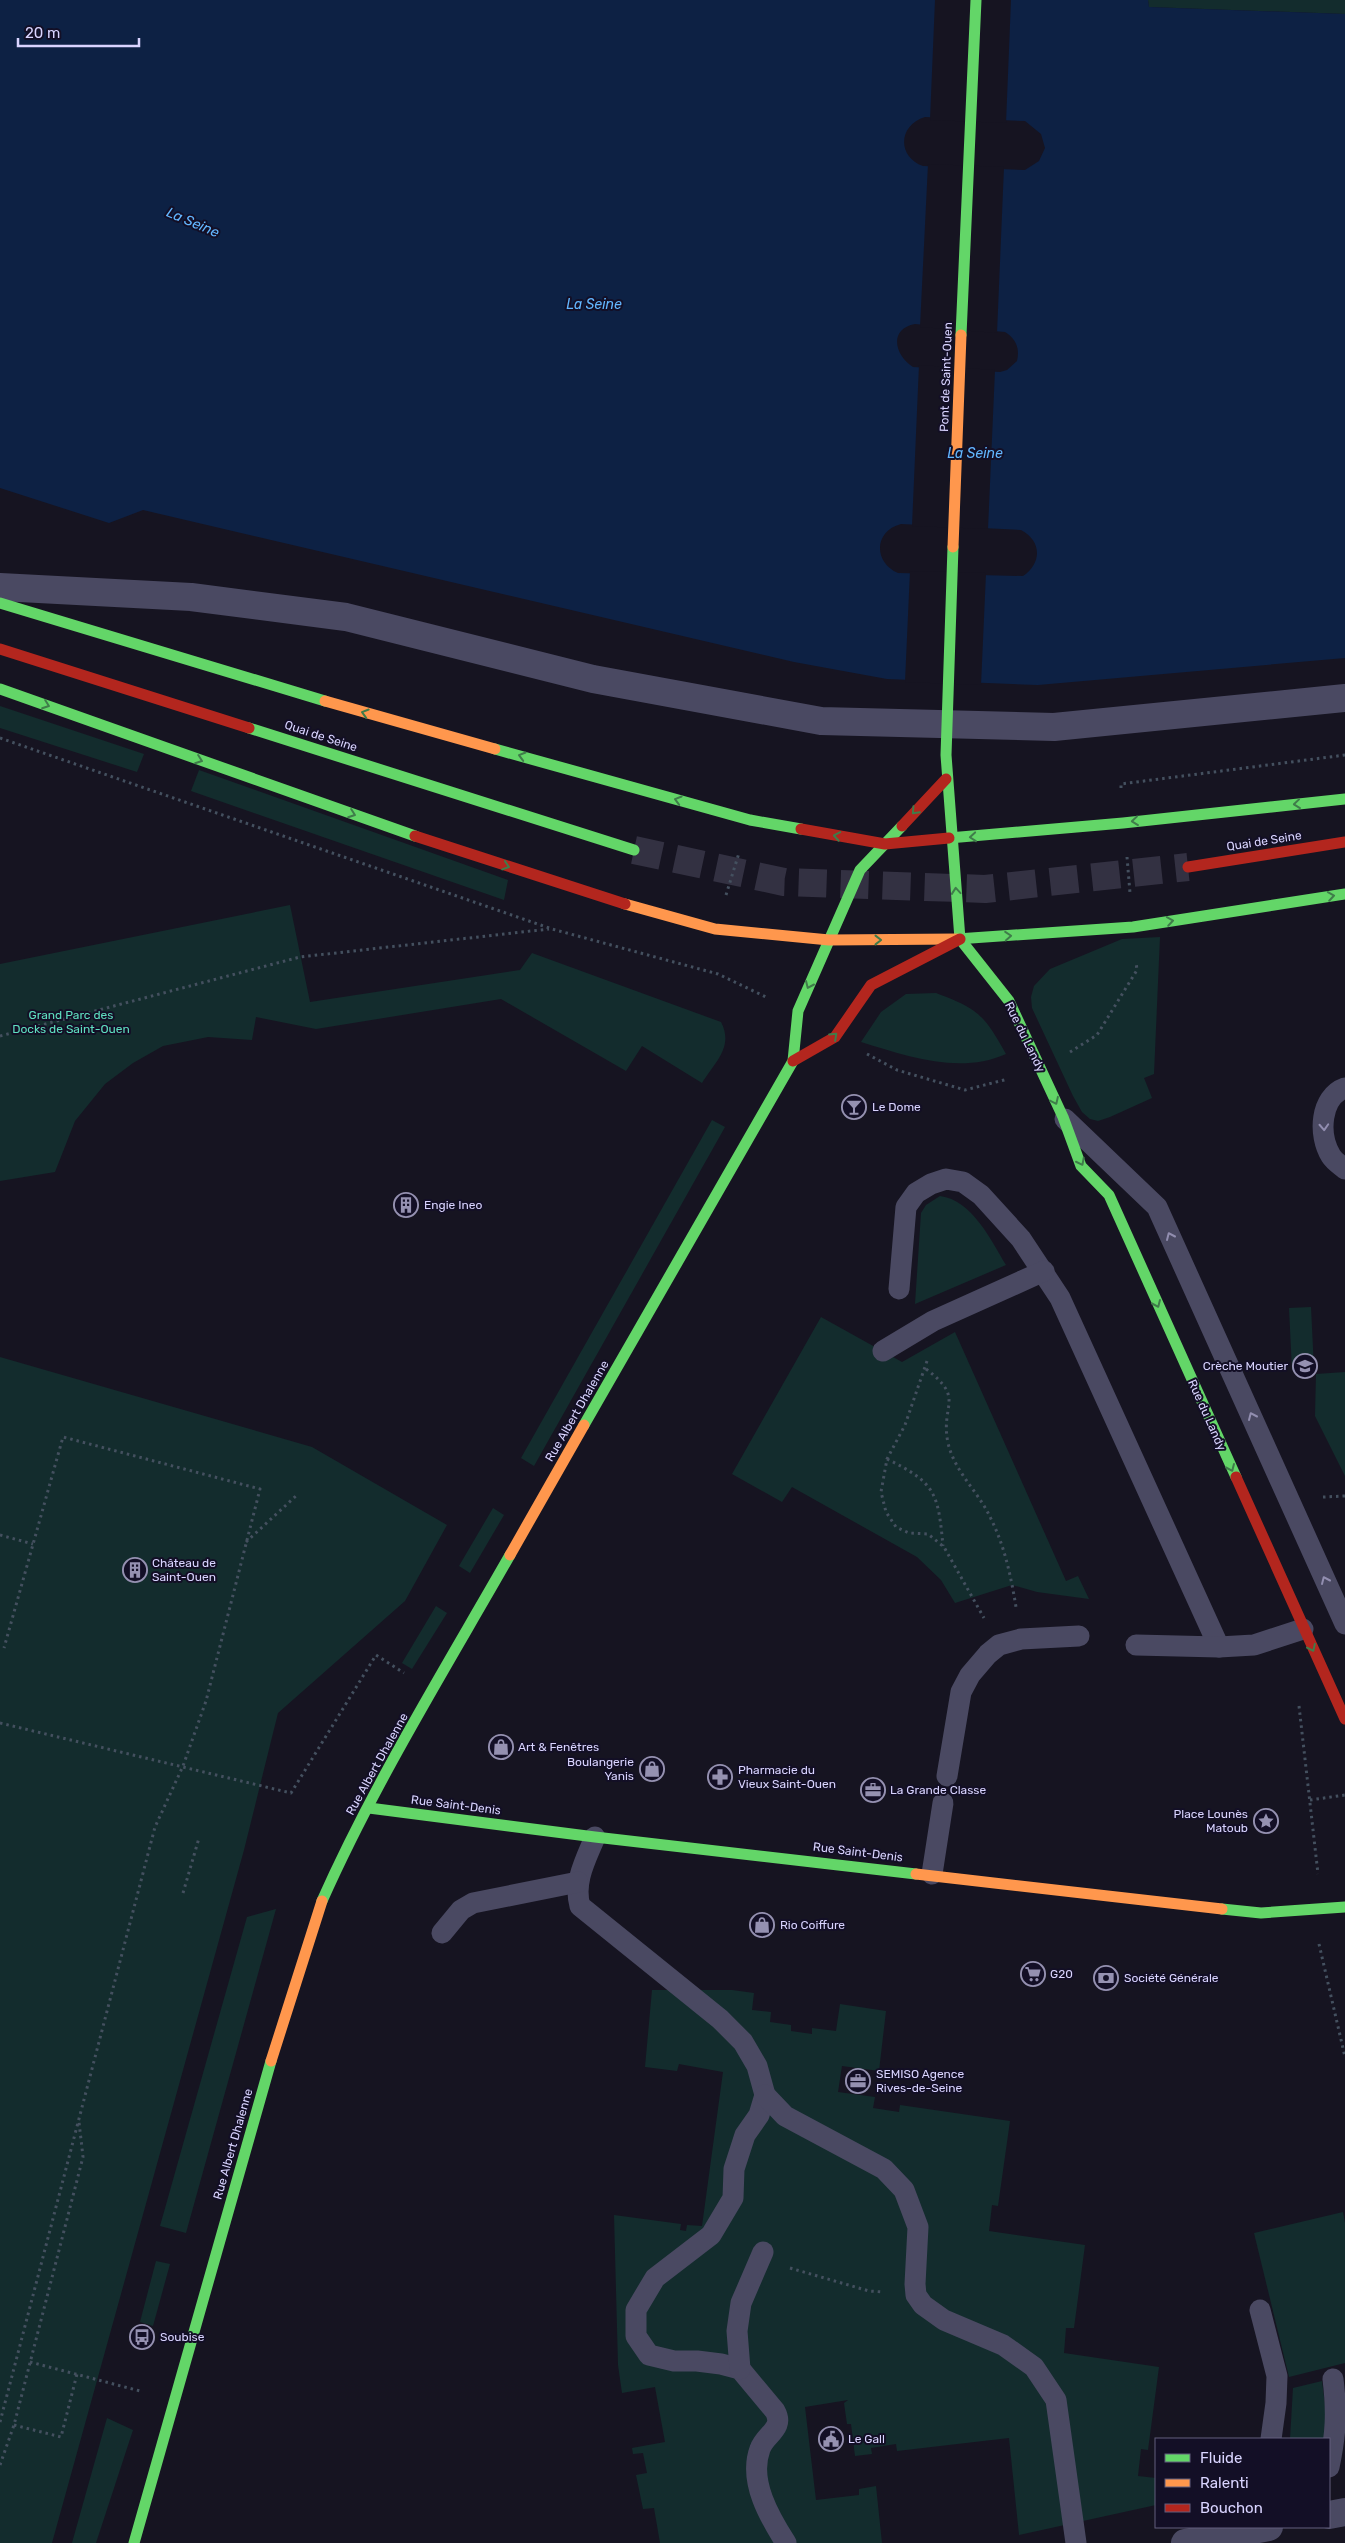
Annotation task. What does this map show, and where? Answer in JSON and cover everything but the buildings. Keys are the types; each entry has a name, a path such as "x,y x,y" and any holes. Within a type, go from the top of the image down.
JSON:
{"main road":[{"name":"Pont de Saint-Ouen","path":"960,939 946,779 946,755 961,336 976,0"},
{"path":"0,603 375,716 750,820 885,844 1123,823 1345,799"},
{"name":"Quai de Seine","path":"0,649 634,850"},
{"path":"0,689 411,835 665,917 715,929 829,940 960,939 1133,926 1345,894"},
{"name":"Rue Albert Dhalenne","path":"134,2543 286,2008 317,1912 341,1858 432,1691 793,1062 798,1011 860,870 946,779"},
{"name":"Quai de Seine","path":"1188,867 1345,842"},
{"path":"793,1062 835,1038 872,985 960,939"},
{"name":"Rue du Landy","path":"960,939 1009,1000 1063,1117 1081,1166 1109,1195 1345,1719"},
{"name":"Rue Saint-Denis","path":"369,1808 595,1837 1261,1913 1345,1907"}],"street":[{"path":"0,587 191,596 346,616 594,679 821,721 1054,727 1345,698"},
{"path":"1330,2515 1345,2512"},
{"path":"1185,2543 1243,2529 1256,2528"}],"lane":[{"path":"1345,1088 1328,1100 1323,1116 1325,1142 1331,1157 1345,1169"},
{"name":"Rue du Landy","path":"1063,1117 1157,1207 1345,1624"},
{"path":"899,1289 906,1207 916,1193 931,1184 946,1179 963,1182 981,1195 1021,1239 1044,1271 1060,1298 1220,1647"},
{"path":"883,1351 933,1321 1044,1271"},
{"path":"1136,1645 1220,1647 1254,1645 1303,1629"},
{"path":"947,1776 961,1692 970,1675 998,1645 1021,1639 1079,1636"},
{"path":"932,1874 943,1803"},
{"path":"595,1837 578,1882 576,1894 580,1906 720,2019 743,2042 757,2066 765,2095 785,2116 884,2169 904,2190 918,2227 916,2295 923,2305 944,2320 1003,2345 1034,2367 1056,2400 1076,2543"},
{"path":"442,1934 462,1910 473,1903 578,1882"},
{"path":"765,2095 759,2115 746,2134 734,2169 733,2198 711,2236 655,2278 636,2310 636,2336 649,2355 674,2361 721,2364 740,2370 778,2416 778,2427 760,2450 758,2478 761,2497 767,2512 786,2543"},
{"path":"740,2370 738,2331 741,2303 763,2252"},
{"path":"1260,2310 1277,2376 1276,2403 1271,2438"},
{"path":"1330,2462 1335,2438 1337,2412 1333,2379"}],"path":[{"path":"0,738 552,929 718,974 798,1011"},
{"path":"1133,926 1121,784 1345,755"},
{"path":"0,1036 300,957 552,929"},
{"path":"944,1546 928,1534 909,1533 896,1527 886,1512 881,1492 887,1459 905,1425 926,1369 942,1381 950,1398 946,1417 948,1443 962,1476 991,1518 1005,1554 1021,1639"},
{"path":"0,2422 155,1827 183,1766 206,1701 260,1490 63,1437 4,1648"},
{"path":"887,1459 925,1480 934,1497 940,1517 944,1546 998,1645"},
{"path":"246,1543 297,1495"},
{"path":"0,1535 33,1544"},
{"path":"0,1723 290,1793 376,1655 432,1691"},
{"path":"1310,1800 1345,1795"},
{"path":"183,1893 200,1838"},
{"path":"0,2465 14,2424 83,2157 79,2118"},
{"path":"763,2252 793,2270 870,2291 916,2295"},
{"path":"30,2362 174,2401"},
{"path":"14,2424 60,2437 77,2374"}],"green space":[{"path":"1148,0 1345,0 1345,14 1149,7"},
{"path":"0,706 144,754 137,772 0,728"},
{"path":"199,770 508,880 504,900 191,791"},
{"name":"Grand Parc des Docks de Saint-Ouen","path":"290,905 310,1002 520,970 532,953 721,1022 725,1039 724,1047 702,1083 642,1046 626,1071 501,999 316,1029 256,1017 252,1040 208,1037 163,1046 133,1063 105,1084 75,1121 55,1172 0,1181 0,964"},
{"path":"1160,937 1154,1074 1144,1078 1152,1098 1110,1117 1098,1121 1090,1119 1082,1112 1073,1096 1032,1008 1031,997 1034,986 1050,969 1122,939"},
{"path":"936,993 962,1004 979,1015 992,1030 1006,1054 970,1063 952,1063 896,1053 861,1042 881,1012 906,994"},
{"path":"712,1120 725,1127 534,1466 521,1458"},
{"path":"940,1196 962,1205 971,1213 987,1233 1006,1265 915,1304 921,1213 926,1205"},
{"path":"1311,1307 1314,1369 1292,1370 1289,1308"},
{"path":"821,1317 902,1362 955,1332 1066,1581 1078,1576 1089,1599 1037,1592 1012,1585 955,1603 941,1580 917,1557 792,1487 782,1502 732,1474"},
{"path":"0,1357 312,1447 447,1525 405,1601 278,1713 244,1850 52,2543 0,2543"},
{"path":"1345,1372 1345,1476 1315,1416 1316,1374"},
{"path":"493,1508 504,1515 470,1573 459,1566"},
{"path":"436,1606 447,1613 412,1669 402,1663"},
{"path":"276,1909 186,2233 160,2226 247,1917"},
{"path":"652,1990 732,1990 754,1993 752,2010 771,2012 770,2022 791,2025 791,2031 812,2034 812,2028 836,2031 840,2004 886,2011 879,2071 842,2066 838,2092 875,2097 873,2108 899,2112 900,2105 1010,2121 998,2206 992,2205 989,2231 1085,2245 1074,2328 1066,2328 1064,2353 1159,2367 1148,2450 1141,2449 1138,2476 1155,2478 1155,2505 1019,2535 1009,2438 897,2451 896,2444 871,2448 872,2454 855,2456 851,2424 847,2424 844,2403 848,2400 805,2407 816,2500 859,2495 859,2489 876,2486 882,2543 660,2543 654,2508 643,2509 636,2475 647,2473 643,2453 633,2454 632,2448 665,2442 655,2387 622,2393 618,2365 614,2215 681,2224 680,2230 686,2231 687,2225 702,2226 723,2072 679,2064 677,2071 645,2067"},
{"path":"1343,2212 1345,2223 1345,2363 1289,2377 1254,2233"},
{"path":"156,2261 170,2264 153,2326 140,2322"},
{"path":"1322,2381 1326,2412 1324,2438 1290,2438 1293,2388"},
{"path":"107,2418 133,2430 96,2543 72,2543"}],"water":[{"name":"La Seine","path":"0,0 1148,0 1149,7 1345,14 1345,658 1038,685 887,679 794,662 143,510 109,523 0,488","holes":["925,117 1025,121 1041,134 1045,148 1039,161 1025,170 923,166 909,156 905,149 904,141 910,127 916,121","915,324 1005,332 1016,344 1018,352 1017,361 1007,370 1000,372 913,367 902,356 897,343 901,331","901,524 1021,530 1033,540 1037,552 1036,559 1034,565 1023,576 898,573 884,562 881,555 880,547 882,540 892,528"]}],"pier":[{"path":"935,0 1011,0 1006,123 930,120"},
{"path":"928,164 1004,167 997,333 920,327"},
{"path":"919,365 995,370 988,529 912,526"},
{"path":"910,571 986,573 981,685 905,682"}],"tunnel":[{"path":"634,850 784,882 985,889 1188,867"}],"traffic: fast":[{"path":"961,335 976,0"},
{"path":"953,547 946,755 960,939"},
{"path":"0,603 325,701"},
{"path":"0,689 415,836"},
{"path":"249,728 634,850"},
{"path":"495,749 750,820 801,829"},
{"path":"949,838 1123,823 1345,799"},
{"path":"584,1425 793,1061 798,1011 860,870 902,826"},
{"path":"957,939 1133,927 1345,894"},
{"path":"960,939 1009,1001 1063,1117 1081,1166 1109,1195 1236,1477"},
{"path":"322,1901 388,1769 510,1555"},
{"path":"369,1808 595,1837 916,1874"},
{"path":"1222,1909 1261,1913 1345,1907"},
{"path":"134,2543 271,2061"}],"traffic: slow":[{"path":"953,547 961,335"},
{"path":"325,701 495,749"},
{"path":"625,904 715,929 829,940 957,939"},
{"path":"510,1555 584,1425"},
{"path":"916,1874 1222,1909"},
{"path":"271,2061 322,1901"}],"traffic: jam":[{"path":"0,649 249,728"},
{"path":"902,826 946,779"},
{"path":"801,829 885,844 949,838"},
{"path":"415,836 625,904"},
{"path":"1188,867 1345,842"},
{"path":"793,1061 835,1037 871,985 960,939"},
{"path":"1236,1477 1345,1719"}],"place":[{"name":"Le Dome","path":"854,1107"},
{"name":"Engie Ineo","path":"406,1205"},
{"name":"Crèche Moutier","path":"1305,1366"},
{"name":"Château de Saint-Ouen","path":"135,1570"},
{"name":"Art & Fenêtres","path":"501,1747"},
{"name":"Boulangerie Yanis","path":"652,1769"},
{"name":"Pharmacie du Vieux Saint-Ouen","path":"720,1777"},
{"name":"La Grande Classe","path":"873,1790"},
{"name":"Place Lounès Matoub","path":"1266,1821"},
{"name":"Rio Coiffure","path":"762,1925"},
{"name":"G20","path":"1033,1974"},
{"name":"Société Générale","path":"1106,1978"},
{"name":"SEMISO Agence Rives-de-Seine","path":"858,2081"},
{"name":"Soubise","path":"142,2337"},
{"name":"Le Gall","path":"831,2439"}]}
